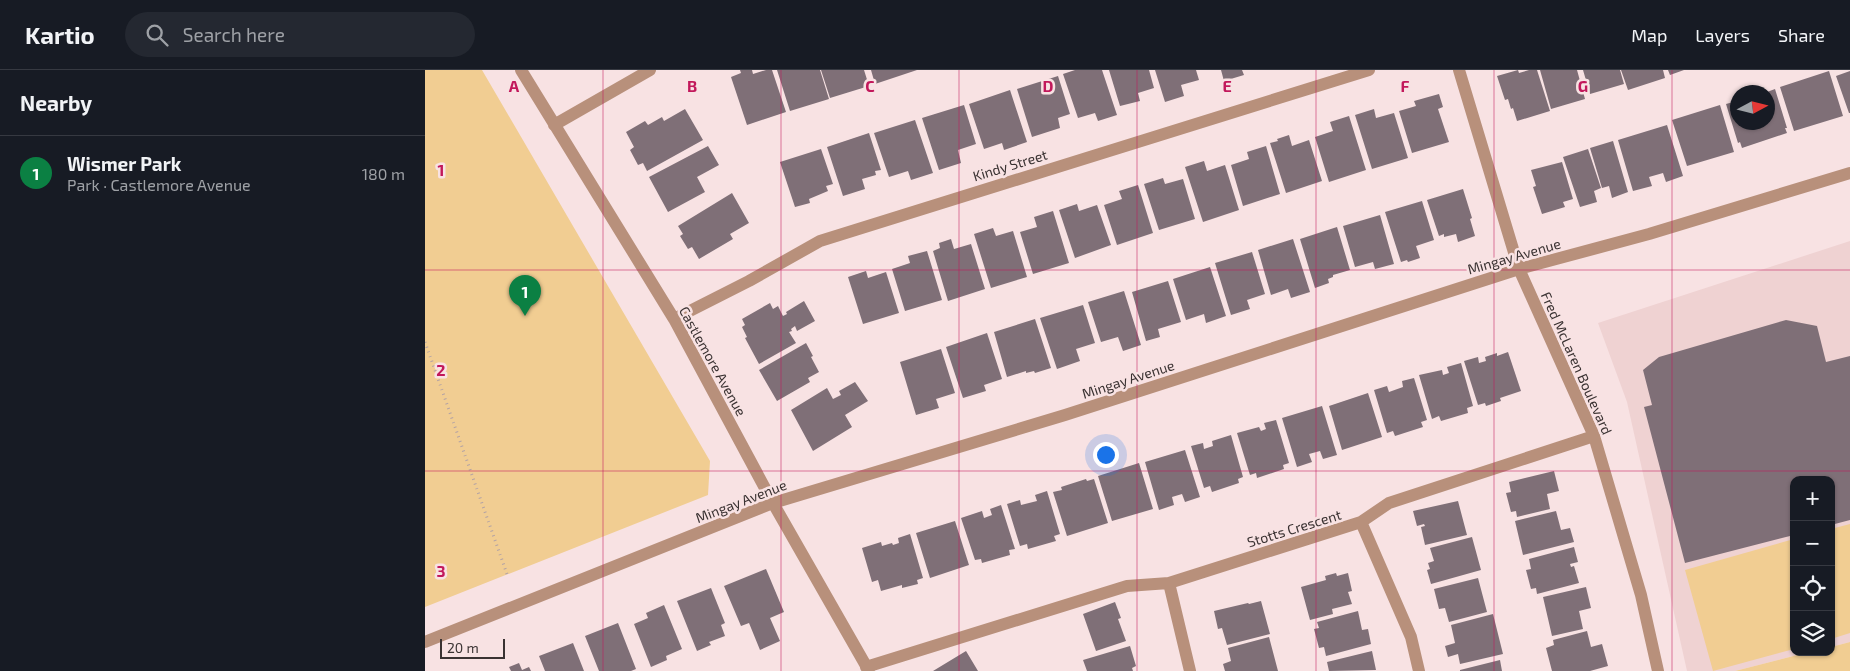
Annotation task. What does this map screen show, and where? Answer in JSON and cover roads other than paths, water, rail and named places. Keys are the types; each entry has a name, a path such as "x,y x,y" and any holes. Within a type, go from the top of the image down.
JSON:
{"street":[{"name":"Castlemore Avenue","path":"521,70 674,319 773,503 867,669"},
{"path":"554,126 650,70"},
{"name":"Kindy Street","path":"674,319 749,281 820,241 1369,70"},
{"name":"Fred McLaren Boulevard","path":"1459,70 1519,269 1594,436 1641,595 1658,671"},
{"name":"Mingay Avenue","path":"425,642 773,503 1065,415 1519,269 1649,234 1850,172"},
{"path":"1361,522 1389,503 1594,436"},
{"name":"Stotts Crescent","path":"867,669 1127,586 1169,583 1361,522 1411,637 1419,671"},
{"path":"1169,583 1189,671"}],"place":[{"name":"Wismer Park","path":"525,316"}]}
